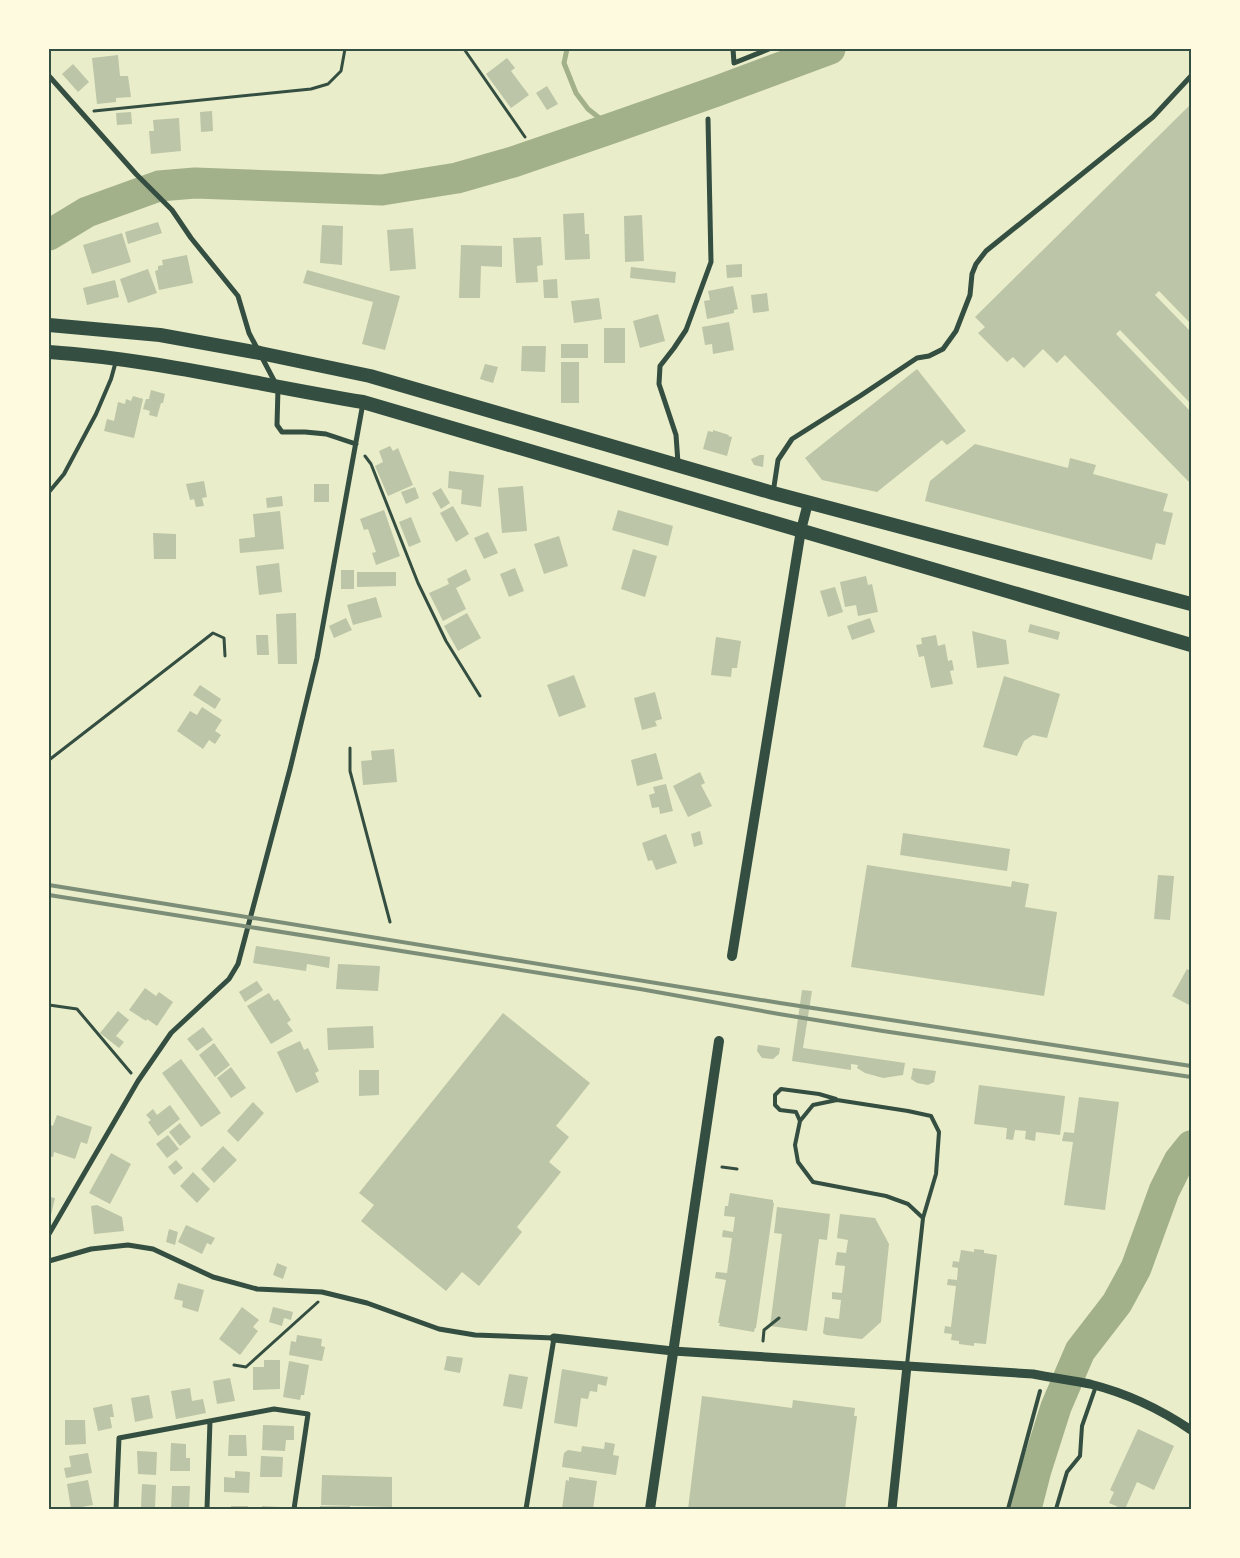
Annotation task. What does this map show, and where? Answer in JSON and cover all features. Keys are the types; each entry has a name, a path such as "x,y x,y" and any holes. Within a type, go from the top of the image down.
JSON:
{"highway":[{"path":"49,325 160,335 370,376 808,503 1191,604"},
{"path":"49,352 157,364 278,388 363,402 1191,645"}],"main road":[{"path":"732,956 801,530 808,503"},
{"path":"650,1509 719,1041"}],"street":[{"path":"733,49 734,63 768,49"},
{"path":"49,76 136,174 172,210 238,296 249,333 278,388 277,425 282,432 326,434 356,444"},
{"path":"773,493 778,460 792,438 917,358 929,356 943,349 956,331 970,295 972,274 976,264 986,251 1153,117 1191,76"},
{"path":"678,466 676,435 659,384 660,366 686,330 711,262 708,119"},
{"path":"49,1234 138,1081 171,1033 229,979 238,964 290,769 317,658 363,402"},
{"path":"49,1261 91,1249 128,1245 153,1249 213,1277 256,1289 322,1292 367,1303 439,1329 475,1335 554,1338 673,1351 1033,1374 1093,1385 1125,1395 1168,1414 1191,1430"},
{"path":"526,1509 554,1338"},
{"path":"892,1509 907,1366"},
{"path":"116,1509 119,1438 274,1409 308,1414 294,1509"},
{"path":"207,1509 210,1421"}],"lane":[{"path":"49,492 64,474 96,414 111,379 117,359"},
{"path":"800,1121 796,1112 780,1110 775,1105 775,1095 781,1089 819,1094 837,1100 931,1116 939,1132 936,1174 923,1218 907,1366"},
{"path":"837,1100 813,1105 800,1121 795,1146 798,1162 813,1182 886,1196 908,1204 923,1218"},
{"path":"1056,1509 1067,1472 1080,1456 1082,1426 1093,1385"},
{"path":"1008,1509 1040,1391"}],"path":[{"path":"81,113 311,89 328,84 341,71 345,49"},
{"path":"464,49 525,137"},
{"path":"356,444 371,464 418,583 446,641 480,696"},
{"path":"49,760 213,634 224,638 225,656"},
{"path":"350,748 350,770 390,922"},
{"path":"49,1005 77,1009 138,1081"},
{"path":"722,1167 737,1169"},
{"path":"234,1365 246,1367 317,1304 322,1292"},
{"path":"763,1342 764,1330 779,1318"}],"building":[{"path":"118,55 120,76 128,76 131,97 116,98 116,102 97,104 92,58"},
{"path":"507,58 515,68 511,71 529,95 511,108 486,74"},
{"path":"73,64 89,82 78,92 62,74"},
{"path":"547,86 558,104 547,110 536,93"},
{"path":"1191,104 1191,324 1159,291 1155,295 1191,332 1191,404 1120,330 1116,334 1191,412 1191,480 1189,482 1065,355 1057,363 1043,349 1024,368 1013,357 1007,362 978,333 985,327 975,317"},
{"path":"212,111 213,131 201,132 200,112"},
{"path":"131,112 132,124 117,125 116,113"},
{"path":"179,118 181,151 151,154 149,131 154,131 153,120"},
{"path":"584,213 585,234 589,234 590,259 565,260 563,214"},
{"path":"642,215 644,261 625,262 624,216"},
{"path":"158,222 162,233 128,244 125,232"},
{"path":"322,225 343,226 342,265 320,263"},
{"path":"413,228 416,269 390,271 387,230"},
{"path":"122,233 131,262 92,274 83,245"},
{"path":"541,237 543,265 537,266 538,282 516,283 513,238"},
{"path":"461,245 502,246 502,267 481,266 480,298 459,298"},
{"path":"187,255 193,283 159,290 155,271 158,270 158,266 163,265 162,260"},
{"path":"742,264 742,277 727,278 726,265"},
{"path":"631,267 676,272 675,283 630,278"},
{"path":"148,269 157,293 128,303 120,279"},
{"path":"307,270 400,296 385,350 362,344 373,302 303,283"},
{"path":"557,279 558,298 544,298 543,280"},
{"path":"115,280 119,297 87,305 83,288"},
{"path":"733,286 738,309 734,310 734,313 707,319 704,301 710,300 708,291"},
{"path":"767,293 769,311 753,313 751,295"},
{"path":"599,298 602,319 574,323 571,301"},
{"path":"658,314 665,341 640,348 633,321"},
{"path":"729,322 734,350 713,354 712,344 705,345 702,327"},
{"path":"604,328 625,328 625,363 604,363"},
{"path":"561,344 588,344 588,358 561,358"},
{"path":"522,346 546,346 545,372 521,371"},
{"path":"561,362 579,362 579,403 561,403"},
{"path":"485,364 498,367 493,383 480,379"},
{"path":"917,369 966,431 947,445 942,440 877,492 822,480 805,458"},
{"path":"151,390 165,394 157,417 149,415 150,411 143,409 146,399 149,399"},
{"path":"133,396 143,399 134,438 104,431 107,419 114,421 118,402 125,404 126,399 131,401"},
{"path":"713,430 732,437 727,456 703,449 708,431 713,432"},
{"path":"975,444 1068,468 1070,458 1096,465 1093,474 1168,494 1163,511 1173,513 1165,545 1156,543 1152,560 925,501 930,481"},
{"path":"390,446 393,451 398,448 413,485 388,496 375,466 383,462 379,451"},
{"path":"764,455 763,467 754,465 751,459"},
{"path":"449,471 484,475 481,507 461,504 462,490 448,488"},
{"path":"204,481 207,497 202,498 204,506 196,507 194,499 190,500 186,484"},
{"path":"314,484 329,484 329,502 314,502"},
{"path":"523,486 527,531 502,533 498,488"},
{"path":"415,487 419,498 406,504 401,492"},
{"path":"441,488 450,503 441,509 432,493"},
{"path":"282,496 283,506 267,508 266,498"},
{"path":"453,506 469,534 456,542 440,513"},
{"path":"384,510 400,556 376,565 372,553 376,552 368,529 364,530 360,519"},
{"path":"618,510 673,526 668,546 612,530"},
{"path":"280,511 284,549 240,553 239,539 255,537 253,514"},
{"path":"411,517 421,542 409,547 399,522"},
{"path":"488,532 498,553 484,559 474,538"},
{"path":"153,533 176,534 176,559 154,559"},
{"path":"559,536 568,566 544,574 534,544"},
{"path":"633,549 657,556 645,597 621,589"},
{"path":"279,563 282,592 259,595 256,566"},
{"path":"515,568 524,591 509,597 500,574"},
{"path":"466,569 471,580 456,588 466,609 443,621 429,593 449,584 447,579"},
{"path":"341,570 354,570 354,589 341,589"},
{"path":"357,572 396,572 396,586 357,587"},
{"path":"866,576 868,585 872,584 878,612 858,616 856,605 845,607 840,582"},
{"path":"835,587 843,612 828,617 820,591"},
{"path":"376,597 382,617 353,625 347,605"},
{"path":"296,613 297,664 278,664 276,614"},
{"path":"467,613 481,638 458,651 444,626"},
{"path":"346,618 352,630 334,638 329,626"},
{"path":"870,618 875,632 852,640 847,626"},
{"path":"1030,624 1060,632 1058,640 1028,632"},
{"path":"972,631 1006,640 1009,664 977,668"},
{"path":"256,635 268,635 269,655 257,655"},
{"path":"936,635 938,646 945,644 948,661 952,660 954,670 950,671 953,684 931,688 924,656 919,657 916,645 922,644 921,638"},
{"path":"716,637 741,641 737,668 732,668 731,677 711,675"},
{"path":"574,675 586,707 559,717 547,685"},
{"path":"1004,676 1060,694 1047,738 1033,735 1024,741 1017,756 983,747"},
{"path":"200,685 221,699 215,709 193,695"},
{"path":"655,692 662,719 655,721 657,726 642,730 634,698"},
{"path":"202,707 222,720 215,731 221,735 215,744 209,740 203,749 177,731 190,711 197,715"},
{"path":"394,749 397,782 363,785 361,761 372,760 371,751"},
{"path":"656,753 663,779 637,786 631,760"},
{"path":"700,772 705,783 701,785 712,806 688,817 673,786"},
{"path":"666,784 673,811 660,814 659,807 652,808 649,795 655,793 653,787"},
{"path":"700,831 703,844 694,847 691,834"},
{"path":"903,833 1010,849 1007,871 900,855"},
{"path":"666,834 677,863 656,870 652,860 648,861 642,843"},
{"path":"867,865 1011,887 1012,881 1029,884 1025,907 1057,912 1044,996 851,967"},
{"path":"1158,875 1174,876 1170,920 1154,919"},
{"path":"256,946 330,957 329,968 307,964 306,971 253,963"},
{"path":"338,964 380,966 378,991 336,989"},
{"path":"1187,969 1191,971 1191,1006 1172,996"},
{"path":"257,981 263,990 245,1002 239,992"},
{"path":"145,988 156,996 159,992 173,1002 157,1026 129,1010"},
{"path":"802,990 812,991 803,1048 905,1063 903,1075 883,1078 865,1073 857,1068 858,1065 851,1064 851,1070 792,1061"},
{"path":"269,993 274,1001 278,999 291,1020 287,1023 293,1031 271,1044 247,1006"},
{"path":"118,1011 129,1020 116,1036 124,1042 119,1048 100,1033"},
{"path":"503,1013 590,1083 556,1126 569,1137 549,1162 561,1172 517,1227 522,1232 479,1286 462,1272 446,1291 361,1221 374,1205 359,1193"},
{"path":"373,1026 374,1048 328,1050 327,1028"},
{"path":"203,1027 213,1040 197,1051 187,1039"},
{"path":"300,1041 304,1050 308,1048 319,1071 315,1073 319,1082 296,1093 277,1052"},
{"path":"214,1043 230,1065 215,1077 199,1055"},
{"path":"758,1045 780,1048 779,1054 773,1059 762,1058 757,1051"},
{"path":"181,1059 221,1113 201,1127 162,1073"},
{"path":"231,1067 246,1088 231,1098 217,1078"},
{"path":"913,1068 936,1071 934,1082 928,1085 917,1083 911,1079"},
{"path":"359,1070 379,1070 379,1095 359,1096"},
{"path":"979,1085 1065,1096 1060,1135 1036,1132 1035,1141 1025,1139 1026,1131 1015,1130 1013,1140 1006,1139 1007,1128 974,1124"},
{"path":"1079,1097 1119,1102 1105,1210 1064,1205 1073,1142 1062,1141 1064,1132 1074,1133"},
{"path":"253,1102 264,1113 238,1142 227,1131"},
{"path":"170,1105 180,1119 158,1136 148,1122 151,1120 146,1115 153,1109 157,1115"},
{"path":"57,1115 92,1127 87,1144 81,1142 75,1159 54,1152 53,1157 49,1156 49,1124 53,1126"},
{"path":"180,1123 191,1137 180,1146 169,1132"},
{"path":"168,1135 179,1149 167,1158 156,1144"},
{"path":"223,1146 237,1160 214,1183 201,1169"},
{"path":"111,1153 131,1164 110,1204 89,1193"},
{"path":"176,1160 183,1168 174,1175 168,1167"},
{"path":"193,1172 210,1189 197,1203 180,1186"},
{"path":"730,1193 773,1200 774,1203 754,1332 719,1326 720,1323 718,1323 726,1280 715,1278 716,1272 727,1273 732,1238 722,1237 723,1230 733,1232 735,1217 724,1216 725,1206 728,1206"},
{"path":"49,1197 55,1198 51,1215 49,1214"},
{"path":"97,1205 122,1217 124,1231 94,1234 91,1206"},
{"path":"777,1207 830,1214 827,1240 819,1239 807,1331 770,1326 782,1234 774,1233"},
{"path":"840,1214 875,1218 889,1244 881,1322 862,1339 826,1335 823,1333 825,1317 839,1319 841,1300 832,1299 832,1292 842,1293 845,1266 835,1265 837,1252 846,1253 848,1240 837,1238"},
{"path":"186,1225 215,1238 211,1245 207,1243 202,1254 178,1242"},
{"path":"169,1229 178,1232 175,1245 166,1242"},
{"path":"974,1249 984,1250 984,1253 997,1255 986,1344 974,1343 974,1346 959,1344 959,1341 951,1340 952,1334 944,1333 945,1326 951,1327 956,1286 947,1285 948,1279 957,1280 958,1268 952,1267 953,1261 959,1262 961,1250 974,1252"},
{"path":"277,1263 287,1267 283,1279 273,1275"},
{"path":"178,1283 204,1290 198,1312 182,1307 183,1301 174,1299"},
{"path":"242,1307 259,1320 253,1327 258,1331 240,1355 219,1339"},
{"path":"273,1307 293,1312 291,1320 284,1318 282,1326 269,1322"},
{"path":"297,1335 322,1339 321,1346 325,1347 322,1361 289,1355 291,1341 296,1342"},
{"path":"447,1356 463,1358 460,1373 444,1370"},
{"path":"264,1360 280,1360 280,1389 253,1390 253,1367 264,1367"},
{"path":"289,1361 309,1365 304,1395 301,1395 300,1400 283,1397"},
{"path":"562,1369 608,1377 606,1386 598,1384 597,1392 590,1391 588,1399 581,1398 577,1427 554,1423"},
{"path":"509,1374 528,1377 522,1409 503,1406"},
{"path":"230,1378 235,1401 217,1404 213,1381"},
{"path":"190,1388 192,1401 203,1399 206,1413 176,1419 171,1391"},
{"path":"149,1395 153,1418 135,1422 131,1398"},
{"path":"702,1396 792,1408 793,1400 855,1408 854,1416 857,1416 845,1509 688,1509"},
{"path":"112,1404 114,1417 110,1417 112,1428 98,1431 93,1408"},
{"path":"65,1420 85,1420 86,1444 65,1445"},
{"path":"263,1425 294,1426 294,1440 286,1440 285,1451 262,1450"},
{"path":"1138,1429 1174,1446 1154,1490 1137,1482 1125,1509 1123,1509 1109,1503 1114,1492 1110,1490"},
{"path":"229,1435 246,1435 247,1456 228,1456"},
{"path":"605,1442 615,1444 613,1455 619,1456 616,1475 562,1467 564,1453 568,1450 581,1452 582,1446 604,1449"},
{"path":"171,1443 186,1444 186,1458 190,1458 190,1471 170,1471"},
{"path":"137,1451 157,1452 156,1475 138,1474"},
{"path":"88,1453 92,1473 66,1478 64,1468 71,1467 69,1456"},
{"path":"261,1456 283,1457 282,1477 260,1477"},
{"path":"235,1471 250,1472 249,1493 224,1492 224,1477 235,1478"},
{"path":"322,1475 392,1477 392,1507 321,1505"},
{"path":"569,1477 597,1481 593,1509 562,1509 566,1480 569,1481"},
{"path":"88,1480 93,1505 71,1509 67,1484"},
{"path":"142,1484 156,1485 155,1507 141,1507"},
{"path":"172,1486 190,1486 189,1509 171,1509"},
{"path":"231,1506 248,1506 248,1509 231,1509"},
{"path":"262,1506 280,1507 280,1509 262,1509"},
{"path":"320,1506 350,1506 350,1509 320,1509"}],"waterway":[{"path":"567,49 564,63 576,93 588,109 612,128"},
{"path":"49,235 87,212 159,186 195,183 382,190 457,178 513,162 612,128 830,49"},
{"path":"1026,1509 1056,1407 1080,1351 1117,1303 1136,1268 1164,1191 1179,1161 1191,1146"}],"railway":[{"path":"49,885 780,1003 1191,1066"},
{"path":"49,895 640,989 883,1031 1191,1077"}]}
